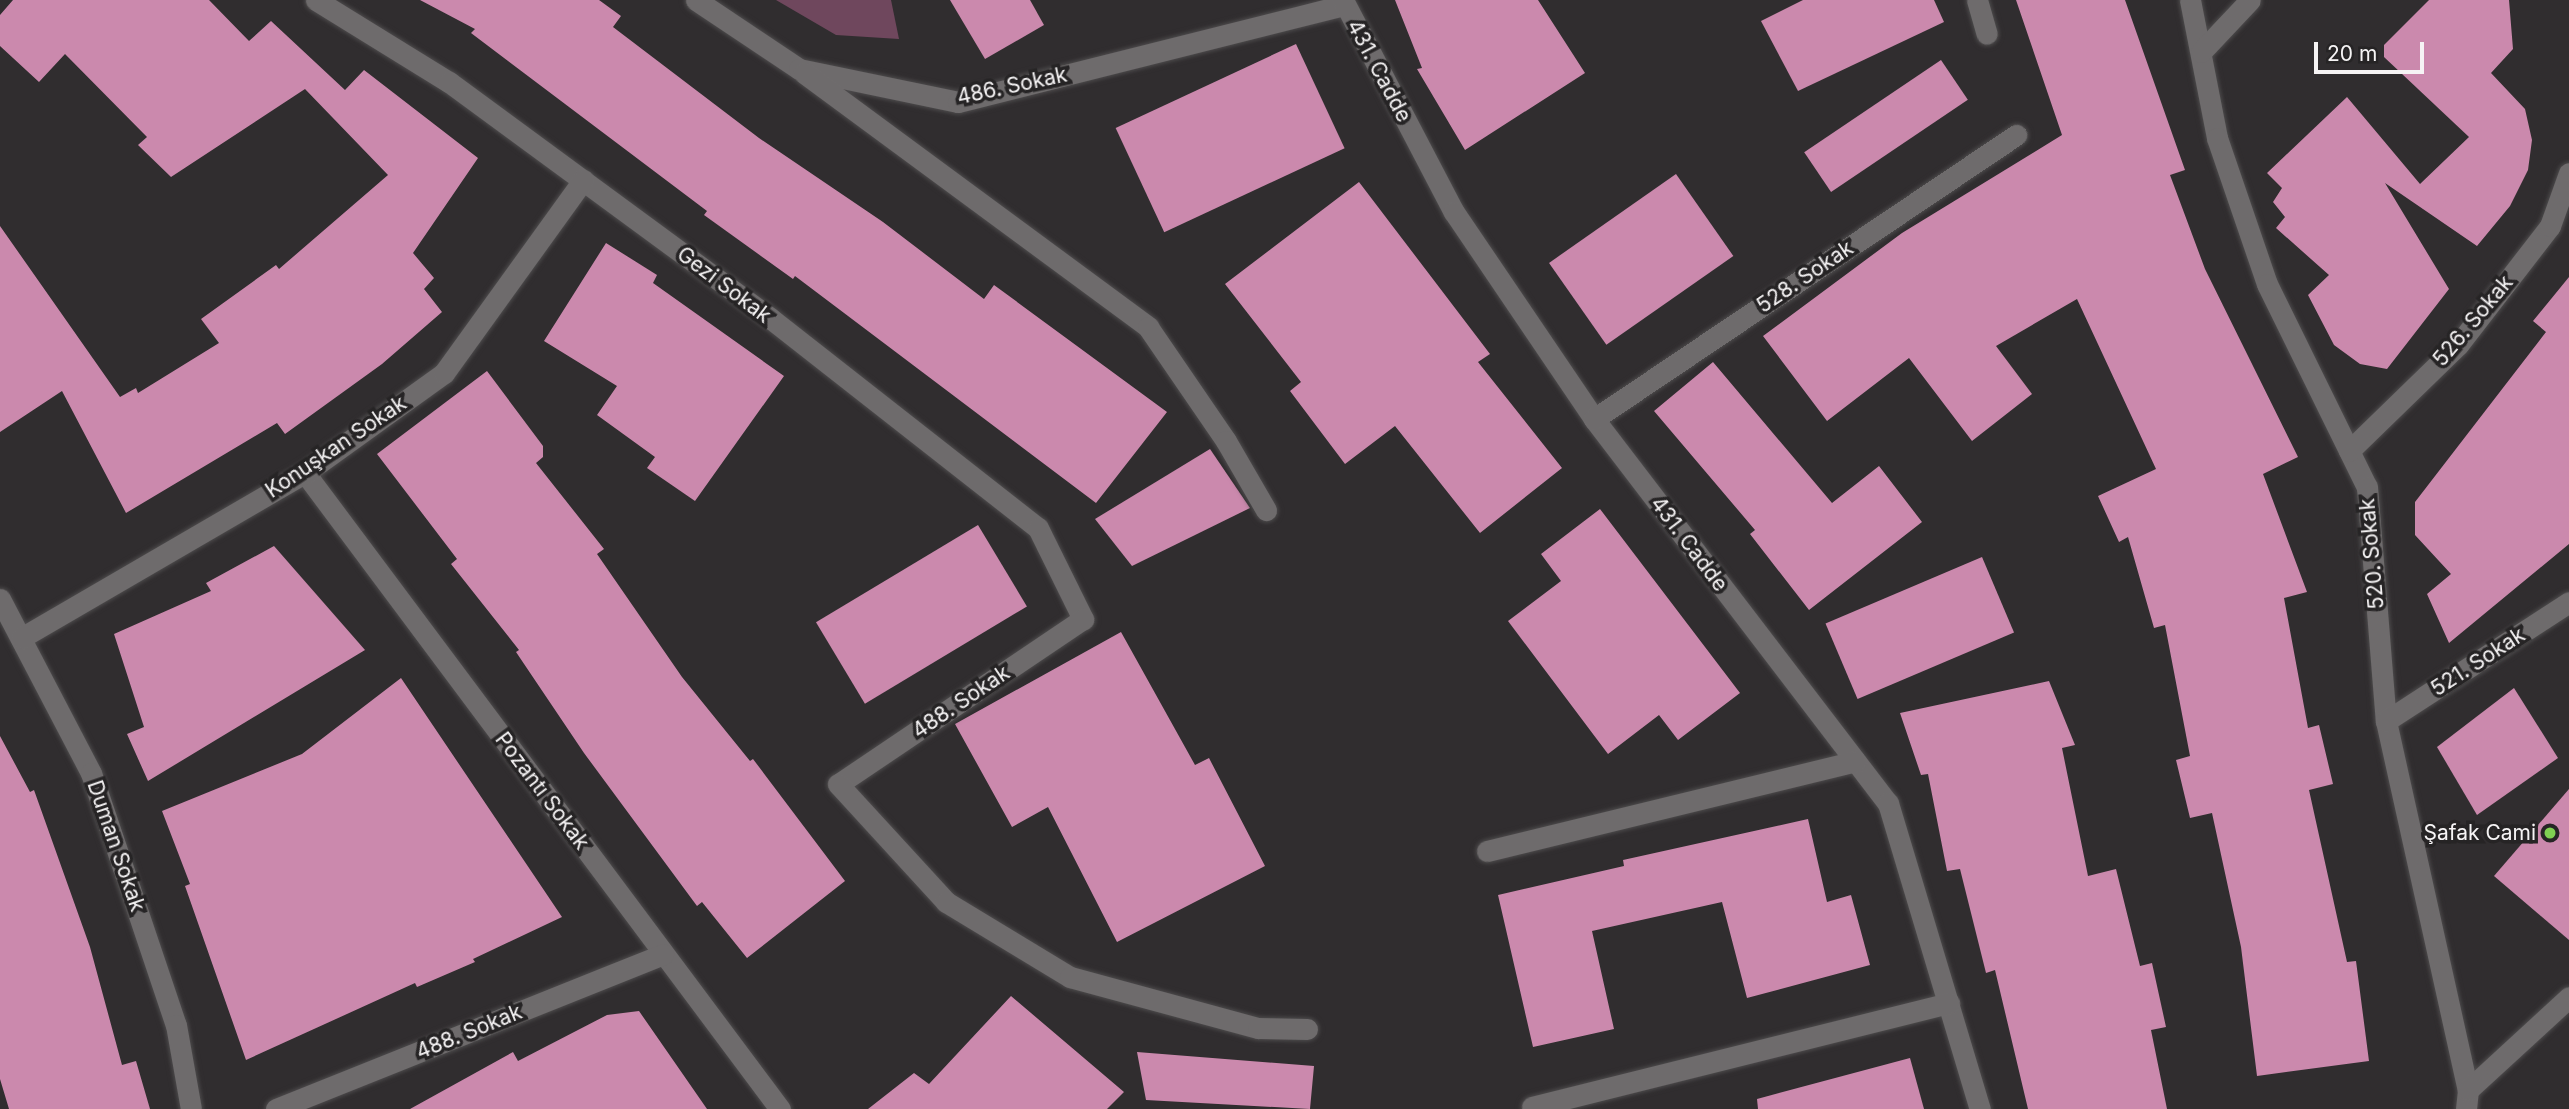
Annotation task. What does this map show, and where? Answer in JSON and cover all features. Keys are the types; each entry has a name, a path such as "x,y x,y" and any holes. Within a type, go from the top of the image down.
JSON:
{"street":[{"name":"Gezi Sokak","path":"316,0 449,82 770,318 1038,528 1083,619"},
{"name":"486. Sokak","path":"696,0 799,69 958,102 1343,2"},
{"path":"1977,0 1987,34"},
{"name":"520. Sokak","path":"2190,0 2217,138 2267,284 2367,487 2386,721 2467,1100"},
{"path":"2201,52 2250,0"},
{"name":"431. Cadde","path":"1343,2 1454,212 1594,419 1888,803 1980,1109"},
{"path":"799,69 1148,327 1226,441 1266,510"},
{"name":"528. Sokak","path":"1594,419 2016,135"},
{"name":"526. Sokak","path":"2349,451 2458,345 2550,226 2569,173"},
{"name":"Konuşkan Sokak","path":"21,638 305,473 444,373 583,180"},
{"name":"Pozantı Sokak","path":"305,473 780,1109"},
{"name":"Duman Sokak","path":"0,599 91,773 176,1025 191,1109"},
{"name":"521. Sokak","path":"2386,721 2569,602"},
{"name":"488. Sokak","path":"1083,619 838,785 946,902 1070,976 1258,1028 1307,1029"},
{"path":"1487,851 1856,761"},
{"name":"488. Sokak","path":"276,1109 663,954"},
{"path":"2467,1100 2569,997"},
{"path":"1532,1107 1949,1003"}],"shaded area":[{"path":"776,0 891,0 899,39 836,35"}],"building":[{"path":"13,0 209,0 249,41 271,21 345,90 364,70 478,158 413,253 434,278 424,289 442,312 382,364 285,434 277,423 126,513 62,391 0,432 0,226 120,397 136,388 138,393 219,343 201,319 276,265 279,269 388,175 305,89 171,177 138,145 147,137 65,54 39,82 0,46 0,15"},
{"path":"420,0 599,0 621,16 613,27 759,138 883,222 984,299 994,285 1167,412 1096,503 795,276 793,279 704,215 707,211 471,33 475,29"},
{"path":"950,0 1030,0 1044,25 985,59"},
{"path":"1395,0 1538,0 1585,73 1465,150 1417,69 1422,68"},
{"path":"1803,0 1934,0 1944,22 1798,91 1761,21"},
{"path":"2016,0 2125,0 2185,170 2170,175 2205,269 2298,457 2263,474 2307,592 2284,598 2308,728 2319,725 2333,784 2309,790 2347,962 2356,961 2369,1061 2257,1076 2241,947 2212,813 2190,818 2176,760 2190,756 2165,625 2154,628 2128,537 2119,542 2098,496 2156,469 2077,299 1996,346 2032,394 1972,441 1909,358 1827,421 1763,336 1902,233 2062,135"},
{"path":"2429,0 2509,0 2513,49 2491,73 2525,109 2532,140 2528,170 2510,206 2477,246 2385,183 2449,289 2387,369 2360,364 2334,345 2308,295 2329,275 2276,228 2285,217 2273,202 2282,188 2267,173 2347,97 2420,184 2469,137 2384,57 2384,45"},
{"path":"1296,44 1345,148 1164,232 1116,128"},
{"path":"1941,60 1968,100 1831,192 1804,152"},
{"path":"1676,174 1733,256 1606,345 1549,263"},
{"path":"1359,182 1490,354 1478,362 1562,468 1480,533 1395,426 1345,464 1290,391 1301,382 1225,284"},
{"path":"606,243 657,275 653,283 784,376 695,501 647,468 655,457 597,415 617,386 544,341"},
{"path":"2569,277 2569,544 2449,643 2427,594 2451,574 2415,535 2415,502 2546,332 2533,321"},
{"path":"1713,362 1832,503 1879,466 1922,522 1809,610 1750,534 1755,530 1654,411"},
{"path":"487,371 543,446 543,457 536,463 604,549 597,554 682,677 750,761 753,759 845,881 747,958 702,902 697,906 584,753 516,652 519,650 451,564 457,559 377,454"},
{"path":"1210,449 1250,508 1132,566 1095,519"},
{"path":"1600,509 1740,693 1678,740 1659,715 1608,754 1508,621 1561,581 1541,554"},
{"path":"978,525 1027,606 865,704 816,622"},
{"path":"274,546 365,650 148,781 127,734 144,727 114,634 211,591 206,583"},
{"path":"1982,557 2014,632 1858,699 1826,623"},
{"path":"1121,632 1195,765 1209,758 1265,866 1117,942 1048,807 1012,827 955,724"},
{"path":"401,678 562,917 473,959 475,962 417,987 415,983 246,1060 185,886 190,884 162,811 302,754"},
{"path":"2049,681 2075,745 2062,748 2088,876 2116,869 2140,966 2152,963 2166,1027 2151,1030 2167,1109 2028,1109 1995,970 1986,973 1960,869 1947,871 1928,774 1921,775 1900,713"},
{"path":"2514,688 2558,758 2477,815 2437,747"},
{"path":"0,736 30,792 34,790 90,947 122,1065 136,1061 150,1109 9,1109 0,1079"},
{"name":"Şafak Cami","path":"2569,789 2569,940 2494,876"},
{"path":"1808,819 1827,902 1851,895 1870,965 1747,998 1722,902 1592,931 1614,1029 1533,1047 1498,895 1624,866 1623,860"},
{"path":"1011,996 1124,1092 1107,1109 868,1109 914,1073 929,1084"},
{"path":"639,1011 707,1109 410,1109 513,1052 518,1061 607,1015"},
{"path":"1137,1052 1314,1066 1310,1109 1146,1100"},
{"path":"1910,1058 1924,1109 1758,1109 1757,1099"}],"place":[{"name":"Şafak Cami","path":"2550,833"}]}
